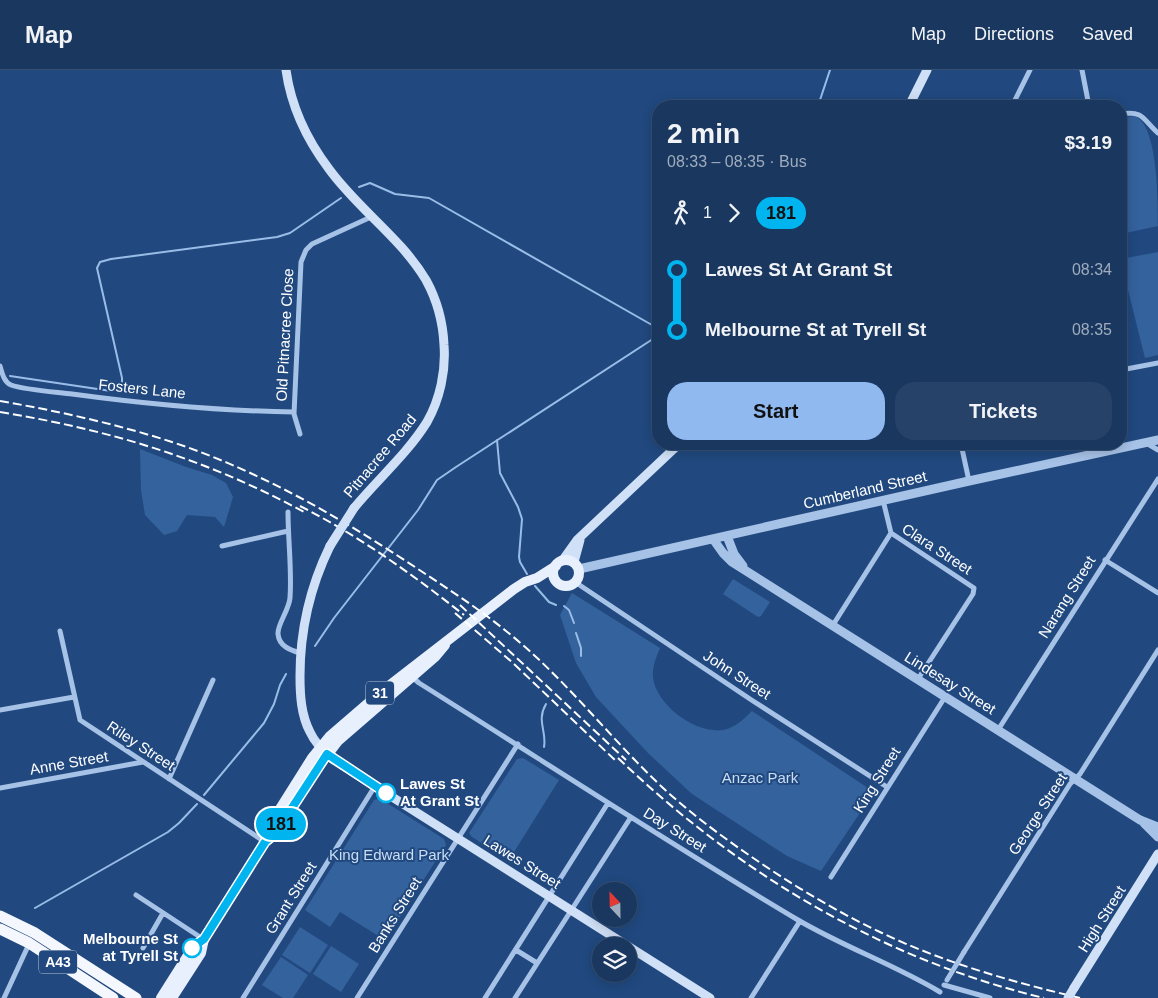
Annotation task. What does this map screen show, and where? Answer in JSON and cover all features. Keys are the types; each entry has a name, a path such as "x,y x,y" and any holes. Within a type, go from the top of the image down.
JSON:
{"highway":[{"name":"A43","path":"0,916 113,998"},
{"name":"A43","path":"0,928 32,938 136,998"}],"main road":[{"name":"Pitnacree Road","path":"286,70 295,107 309,140 330,170 410,259 426,281 436,304 443,329 445,356 437,401 428,420 413,442 354,508 330,546 318,574 306,614 300,653 302,706 308,728 323,751"},
{"path":"912,100 928,70"},
{"name":"31","path":"172,998 201,953 204,939 265,842 268,828 323,751 330,736 352,716 410,675 514,590 525,582 537,578 559,563 571,547 672,450"},
{"name":"31","path":"575,582 579,577 576,566 577,548 585,534"},
{"path":"559,584 553,574 559,563 568,560 576,566"},
{"path":"537,578 548,579 567,586 575,582"},
{"name":"Lawes Street","path":"323,751 375,786 710,998"},
{"name":"High Street","path":"1068,998 1158,854"},
{"name":"31","path":"161,998 192,948 204,939"}],"street":[{"path":"1015,100 1030,70"},
{"path":"1082,70 1088,100"},
{"path":"1127,114 1137,113 1144,117 1158,133"},
{"name":"Old Pitnacree Close","path":"300,434 294,412 301,262 312,244 371,217"},
{"path":"1127,369 1158,363"},
{"name":"Fosters Lane","path":"0,366 3,377 9,383 34,389 154,404 232,410 294,412"},
{"name":"Cumberland Street","path":"1127,447 1158,440"},
{"path":"1146,443 1158,450"},
{"path":"962,450 969,481"},
{"name":"Cumberland Street","path":"576,566 727,536 1113,450"},
{"name":"Narang Street","path":"998,730 1158,479"},
{"name":"Clara Street","path":"883,500 891,533 974,588 973,594 918,679"},
{"path":"288,512 290,597 286,612 278,629 278,634 282,644 287,649 300,653"},
{"path":"222,546 288,532"},
{"path":"832,625 891,533"},
{"name":"Lindesay Street","path":"727,536 734,554 746,570"},
{"name":"Lindesay Street","path":"713,539 727,559 1140,820 1158,827"},
{"path":"1106,560 1158,593"},
{"name":"John Street","path":"575,582 753,701 887,787"},
{"name":"Riley Street","path":"60,631 80,720 265,842"},
{"name":"George Street","path":"934,998 939,995 945,982 1070,784 1080,774 1158,650"},
{"name":"Day Street","path":"410,675 419,683 518,744 608,803 800,921 907,974 939,995"},
{"path":"169,779 213,680"},
{"name":"King Street","path":"831,877 946,696"},
{"path":"0,710 74,697"},
{"name":"Banks Street","path":"357,998 518,744"},
{"name":"Anne Street","path":"0,788 143,762"},
{"name":"Grant Street","path":"243,998 375,786"},
{"path":"485,998 608,803"},
{"path":"515,998 631,817"},
{"name":"Lindesay Street","path":"1140,820 1158,837"},
{"path":"136,895 204,939"},
{"path":"143,948 164,913"},
{"path":"751,998 800,921"},
{"path":"4,998 32,938"},
{"path":"516,950 538,963"},
{"path":"945,982 990,998"}],"green space":[{"path":"1134,116 1142,122 1152,147 1157,182 1158,226 1127,233 1127,117"},
{"path":"1158,252 1158,355 1145,358 1127,286 1127,258"},
{"path":"140,449 212,475 226,483 233,497 224,527 215,517 187,515 177,531 164,535 145,515 141,490"},
{"path":"733,579 770,602 761,616 758,617 723,594"},
{"name":"Anzac Park","path":"572,593 660,648 654,666 653,678 662,698 679,716 701,728 723,730 735,725 752,711 874,792 821,871 787,856 692,794 648,753 596,697 576,663 560,615"},
{"path":"523,758 559,780 509,860 472,837 469,833 517,759"},
{"name":"King Edward Park","path":"379,798 444,839 446,845 385,940 340,912 330,927 305,910 374,800"},
{"path":"300,927 328,945 310,973 282,955"},
{"path":"331,946 359,964 341,992 313,974"},
{"path":"281,957 308,975 293,998 283,998 262,985"}],"waterway":[{"path":"820,100 830,70"},
{"path":"359,187 370,183 395,194 429,198 652,325"},
{"path":"10,376 111,391 118,389 122,385 122,378 97,268 100,262 277,237 290,233 341,198"},
{"path":"315,646 334,618 418,510 437,480 652,340"},
{"path":"497,440 500,473 518,507 522,519 519,557 527,574"},
{"path":"535,586 549,602 556,605"},
{"path":"564,606 569,610 574,623"},
{"path":"576,633 581,648 581,656"},
{"path":"204,795 264,723 286,674"},
{"path":"544,747 542,716 546,704"},
{"path":"35,908 168,832 197,804"}],"railway":[{"path":"0,401 87,418 172,442 268,481 330,514 418,569 506,631 567,687 642,768 672,796 714,830 779,875 847,915 930,954 979,971 1080,998"},
{"path":"0,412 80,428 157,449 231,477 304,512"},
{"path":"300,506 385,556 464,615"},
{"path":"460,605 626,760"},
{"path":"455,613 513,663 617,762"},
{"path":"618,758 664,800 712,839 763,874 815,906 869,935 926,960 984,981 1044,998"}],"bus line":[{"name":"181","path":"192,948 204,939 265,842 275,834 327,754 386,793"}],"place":[{"name":"Lawes St At Grant St","path":"386,793"},
{"name":"Melbourne St at Tyrell St","path":"192,948"}]}
